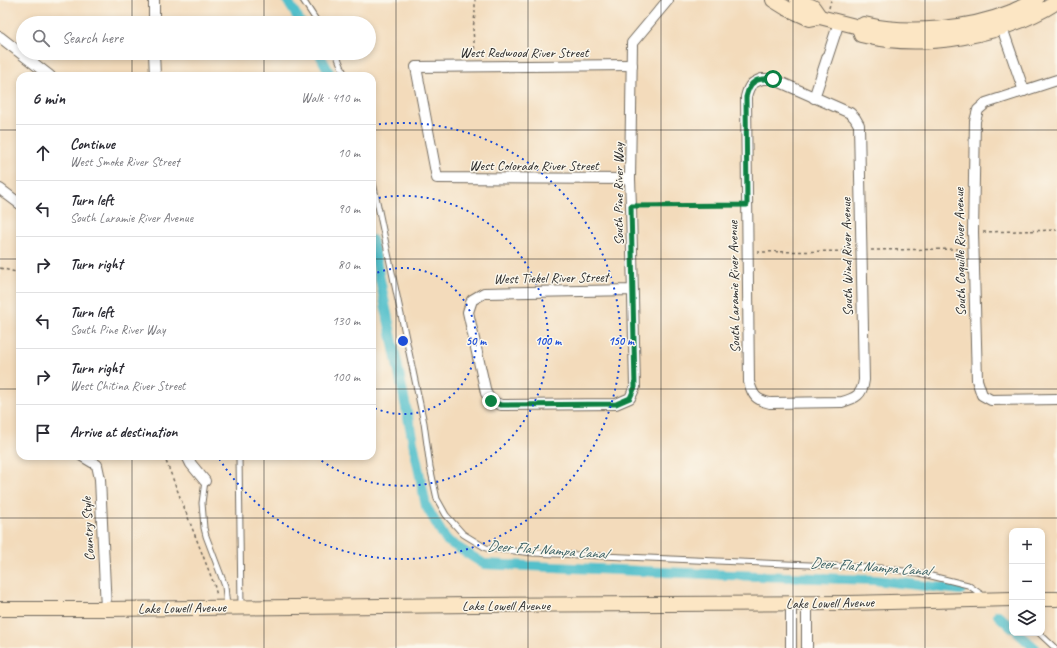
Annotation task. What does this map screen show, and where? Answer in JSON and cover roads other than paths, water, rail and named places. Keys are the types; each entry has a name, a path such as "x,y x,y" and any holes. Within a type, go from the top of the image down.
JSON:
{"street":[{"path":"154,0 154,16"},
{"name":"South Pine River Way","path":"491,401 501,405 616,404 630,398 635,387 630,179 632,44 668,0"},
{"path":"772,0 810,19 820,18 859,27 864,24 894,29 950,27 983,20 1017,22 1036,14 1057,2"},
{"path":"797,0 813,7 820,18"},
{"path":"1000,21 1011,12 1036,0"},
{"path":"1000,21 1024,91 1057,80"},
{"path":"814,98 839,22"},
{"path":"0,37 16,49"},
{"path":"29,60 45,72"},
{"path":"154,60 155,72"},
{"name":"West Redwood River Street","path":"437,178 416,67 632,66"},
{"name":"South Laramie River Avenue","path":"756,397 749,382 746,97 748,88 753,82 762,79 773,79 814,98"},
{"name":"South Coquille River Avenue","path":"1024,91 986,104 978,110 975,121 972,232 977,380 982,394 991,400 1057,399"},
{"name":"South Wind River Avenue","path":"756,397 762,402 770,403 842,402 859,395 864,380 859,125 855,118 850,114 814,98"},
{"name":"West Colorado River Street","path":"437,178 630,179"},
{"path":"0,189 16,201"},
{"name":"West Tiekel River Street","path":"491,401 486,393 468,312 472,300 484,293 633,290"},
{"name":"Country Style","path":"89,460 97,465 100,479 106,609"},
{"path":"189,460 205,481"},
{"name":"Lake Lowell Avenue","path":"0,609 807,604 1009,599"},
{"path":"1045,599 1057,599"},
{"path":"791,604 791,648"},
{"path":"807,604 807,648"}],"lane":[{"path":"303,0 313,16"},
{"path":"339,60 343,72"},
{"path":"376,197 424,423 430,467 437,499 446,515 463,534 486,548 533,553 880,568 919,573 968,585 988,599"},
{"path":"239,460 241,607"},
{"path":"205,481 202,503 204,528 225,586 224,608"},
{"path":"1042,636 1055,648"}],"waterway":[{"name":"Deer Flat Nampa Canal","path":"287,0 297,16"},
{"name":"Deer Flat Nampa Canal","path":"323,60 329,72"},
{"name":"Deer Flat Nampa Canal","path":"376,260 426,506 446,540 484,564 875,580 961,590"},
{"name":"Deer Flat Nampa Canal","path":"998,615 1009,625"},
{"name":"Deer Flat Nampa Canal","path":"1021,636 1035,648"}]}
